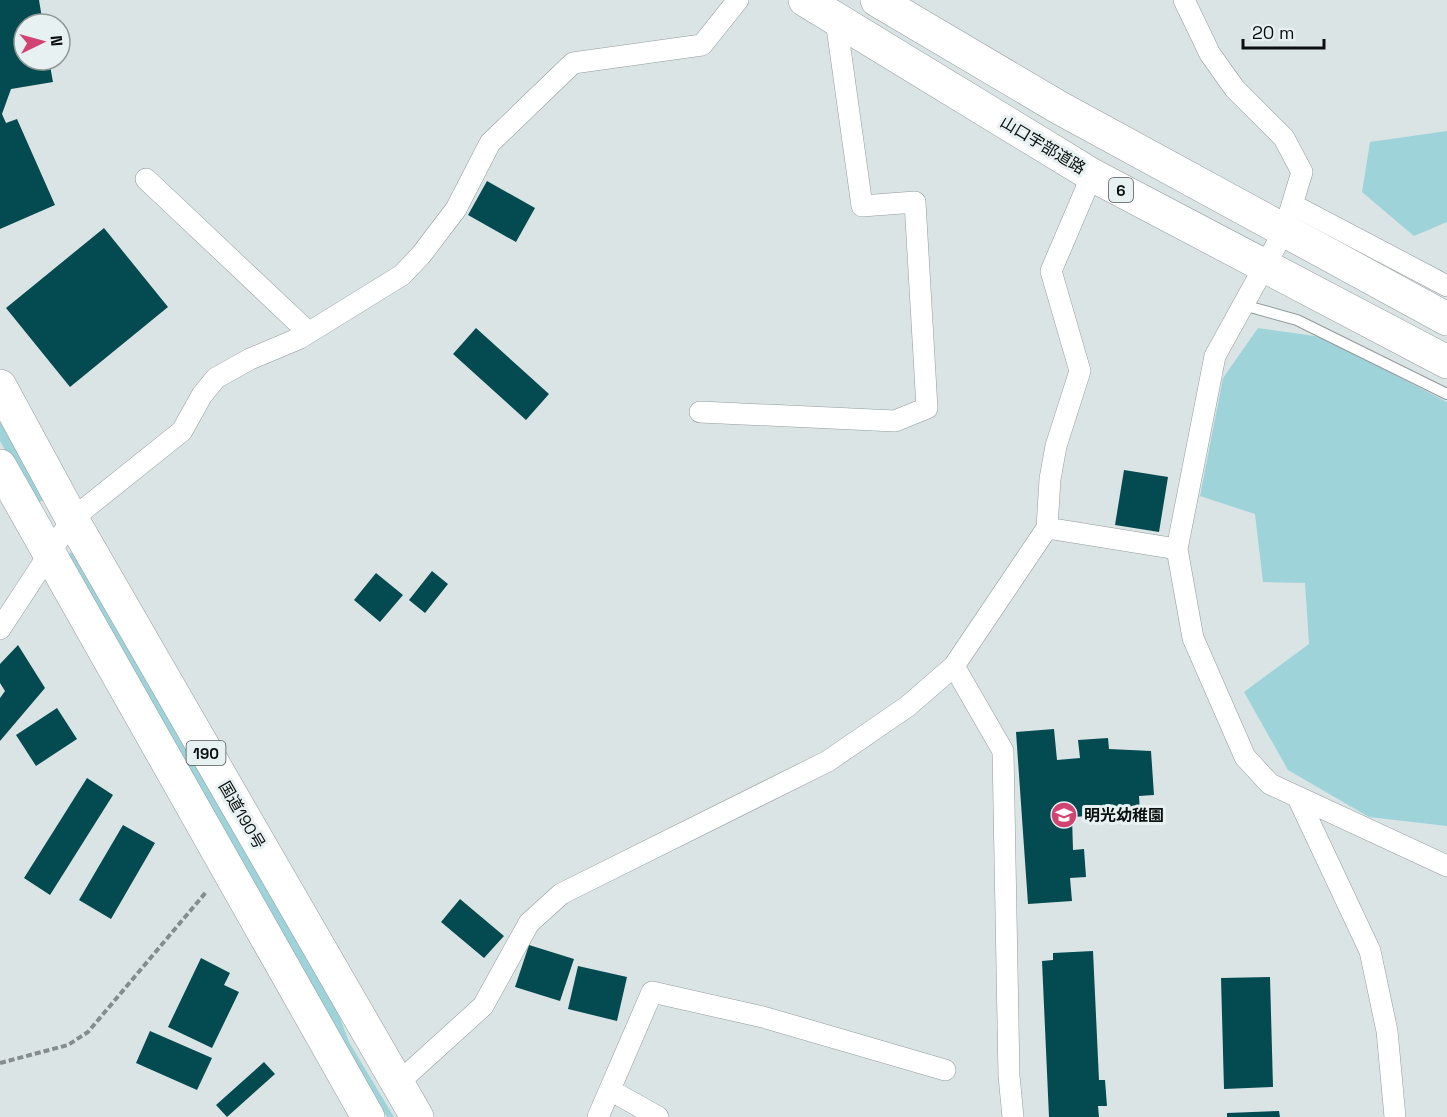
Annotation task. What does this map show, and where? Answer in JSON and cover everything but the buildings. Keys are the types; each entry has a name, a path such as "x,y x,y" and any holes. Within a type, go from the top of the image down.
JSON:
{"main road":[{"name":"山口宇部道路","path":"805,0 1092,175 1447,362"},
{"path":"877,0 1058,107 1288,218 1447,319"},
{"name":"国道190号","path":"0,386 72,519 417,1117"},
{"name":"190","path":"0,466 368,1117"}],"street":[{"path":"0,630 72,519 182,431 202,395 216,378 308,332 402,275 421,255 456,209 490,143 573,63 702,45 738,0"},
{"path":"1184,0 1210,54 1235,89 1284,138 1302,172 1288,218 1265,268 1215,356 1177,549 1193,638 1245,757 1270,784 1447,866"},
{"path":"700,412 895,421 927,408 915,202 862,206 836,20"},
{"path":"397,1084 483,1006 529,923 561,894 828,761 908,706 954,666 1047,528 1050,479 1056,446 1080,371 1051,271 1092,175"},
{"path":"146,179 308,332"},
{"path":"1288,218 1447,286"},
{"path":"1047,528 1177,549"},
{"path":"954,666 1003,751 1009,1076 1012,1117"},
{"path":"1298,798 1370,951 1387,1031 1395,1117"},
{"path":"598,1117 652,992 763,1017 945,1070"},
{"path":"610,1090 658,1117"}],"lane":[{"path":"1243,305 1297,320 1447,394"}],"path":[{"path":"0,1063 68,1045 88,1032 227,868"}],"shaded area":[{"path":"1447,131 1447,222 1414,236 1362,192 1370,142"},
{"path":"1258,328 1322,337 1447,402 1447,826 1369,817 1288,770 1244,692 1309,644 1305,583 1263,582 1255,514 1200,496 1223,378"},
{"path":"0,417 47,498 36,504 0,441"},
{"path":"76,549 333,999 349,1042 394,1117 387,1117 66,556"}],"place":[{"name":"明光幼稚園","path":"1064,815"}]}
